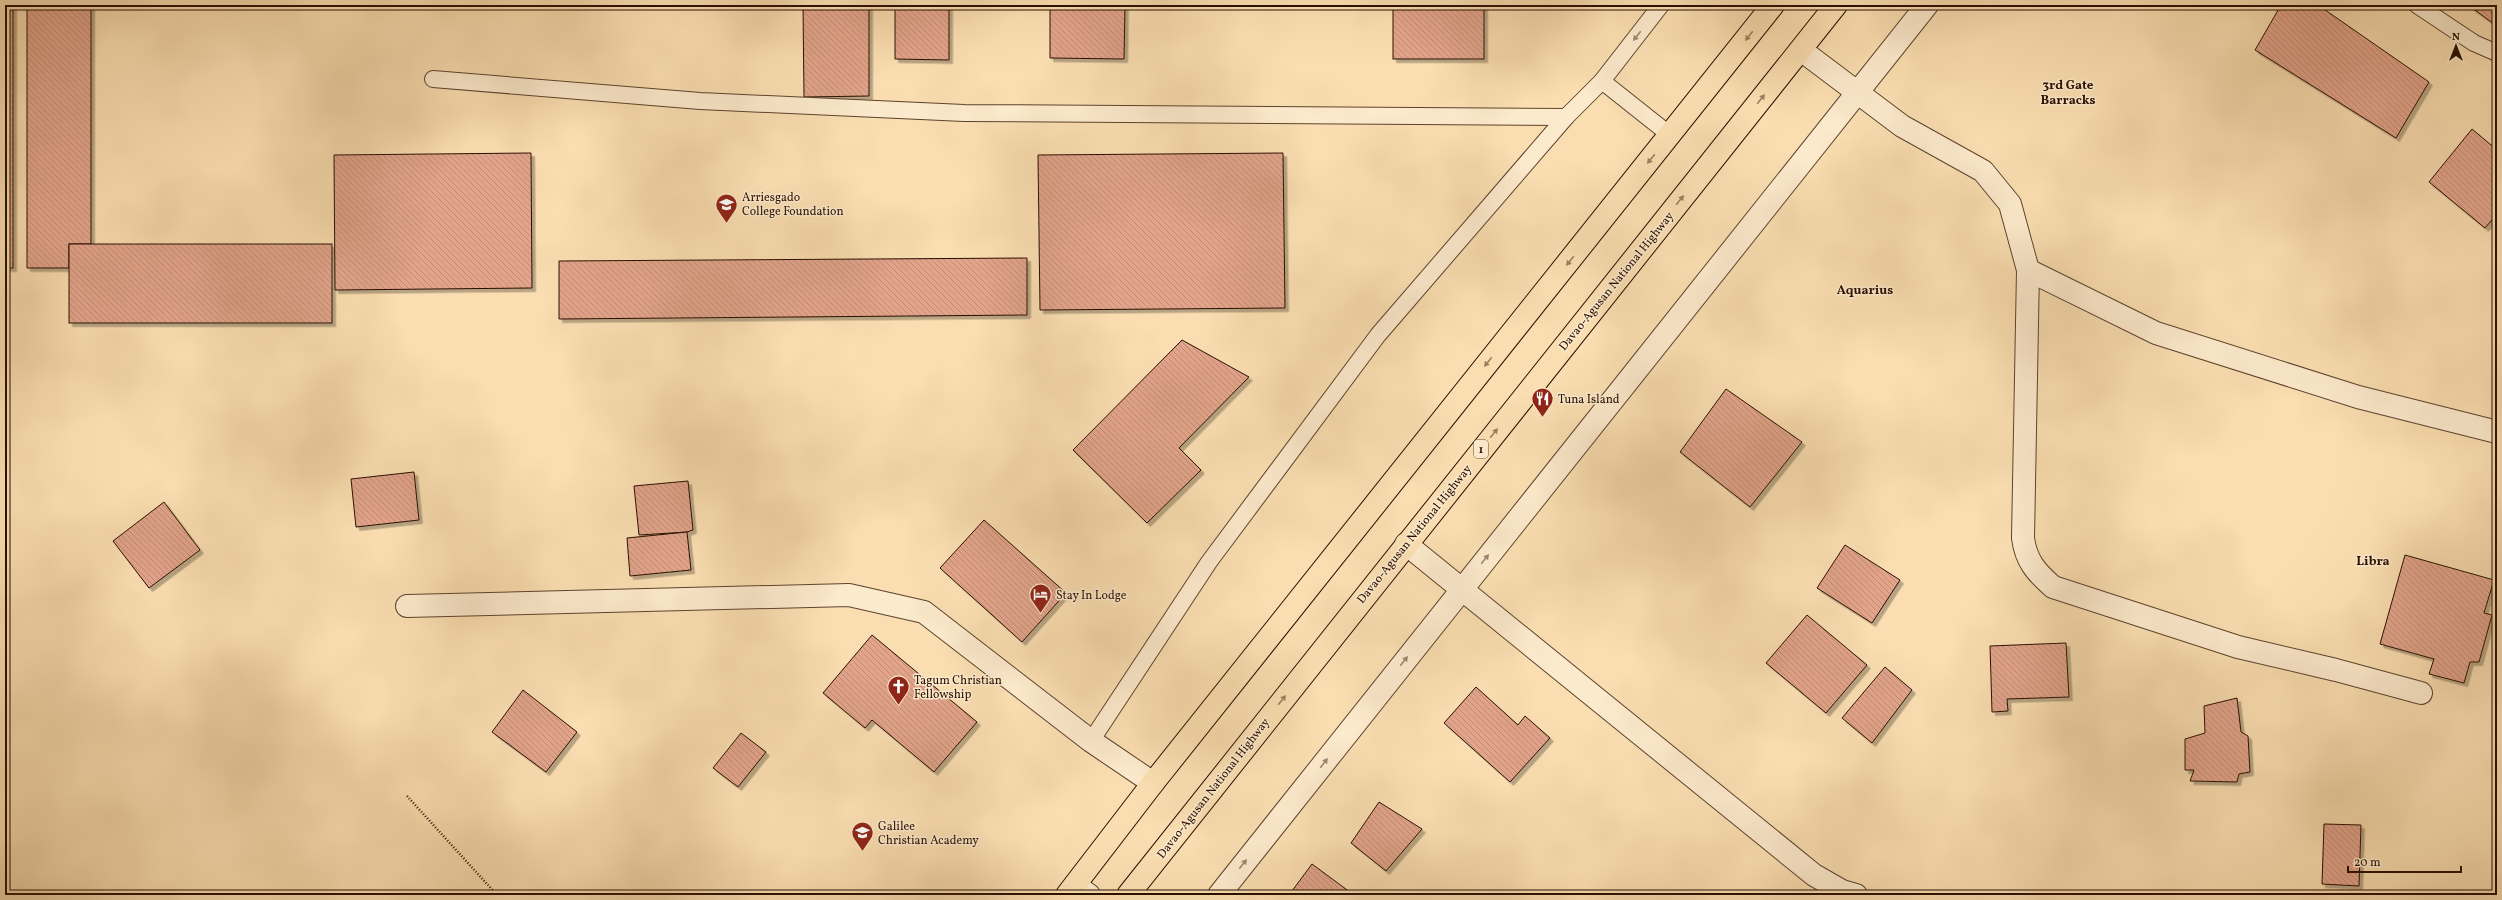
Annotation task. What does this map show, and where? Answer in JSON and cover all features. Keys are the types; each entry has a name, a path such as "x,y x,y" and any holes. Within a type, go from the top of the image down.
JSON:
{"highway":[{"path":"1077,892 1152,783 1773,5"},
{"name":"Davao-Agusan National Highway","path":"1128,895 1836,5"}],"street":[{"path":"1219,895 1927,5"},
{"path":"1801,50 1902,126 1983,171 2010,204 2028,270 2023,538 2030,563 2042,577 2053,587 2238,647 2336,670 2421,693"},
{"path":"2028,270 2156,334 2358,397 2497,432"},
{"path":"1406,544 1814,875 1842,891 1856,895"},
{"path":"407,606 849,595 882,601 924,612 1091,741 1152,783"}],"lane":[{"path":"1091,741 1209,562 1378,335 1566,117 1602,81 1661,5"},
{"path":"2417,5 2474,43 2497,53"},
{"path":"433,79 700,101 964,113 1566,117"},
{"path":"1602,81 1670,135"}],"path":[{"path":"407,796 497,895"}],"building":[{"path":"5,5 13,5 13,268 5,268"},
{"path":"27,5 91,5 91,244 69,244 69,268 27,268"},
{"path":"803,5 869,5 869,96 804,97"},
{"path":"895,5 949,5 949,60 895,59"},
{"path":"1050,5 1125,5 1124,59 1050,58"},
{"path":"1393,5 1484,5 1484,59 1393,59"},
{"path":"2281,5 2318,5 2429,82 2396,138 2255,50"},
{"path":"2468,5 2497,5 2497,20 2494,24"},
{"path":"2472,129 2497,150 2497,214 2485,228 2429,182"},
{"path":"531,153 532,288 335,290 334,155"},
{"path":"1283,153 1285,308 1040,310 1038,155"},
{"path":"69,244 332,244 332,323 69,323"},
{"path":"1027,258 1027,315 559,319 559,261"},
{"path":"1182,340 1249,377 1179,448 1201,470 1147,523 1073,450"},
{"path":"1726,389 1802,442 1750,507 1680,452"},
{"path":"414,472 419,520 356,527 351,479"},
{"path":"688,481 693,530 687,532 639,535 634,486"},
{"path":"164,502 200,550 149,588 113,541"},
{"path":"984,520 1066,593 1022,642 940,568"},
{"path":"687,532 691,570 630,576 627,538"},
{"path":"1845,545 1900,580 1872,623 1817,588"},
{"path":"2405,555 2494,580 2484,613 2492,615 2479,662 2470,662 2464,683 2429,674 2434,659 2380,644"},
{"path":"1807,615 1867,665 1826,713 1766,663"},
{"name":"Tagum Christian Fellowship","path":"872,635 977,722 934,772 872,720 865,728 823,693"},
{"path":"2066,643 2069,697 2007,699 2008,711 1992,712 1990,646"},
{"path":"1885,667 1912,690 1872,743 1842,718"},
{"path":"1476,687 1518,725 1525,716 1550,738 1510,782 1444,723"},
{"path":"523,690 577,732 546,772 492,732"},
{"path":"2237,698 2241,732 2248,736 2250,772 2239,774 2237,782 2190,781 2194,770 2185,770 2185,739 2205,733 2204,706"},
{"path":"741,733 766,752 738,787 713,768"},
{"path":"1379,802 1422,829 1386,871 1351,843"},
{"path":"2324,824 2361,825 2359,886 2322,884"},
{"path":"1312,864 1354,895 1289,895"}],"place":[{"name":"Arriesgado College Foundation","path":"726,224"},
{"name":"Tuna Island","path":"1542,418"},
{"name":"Stay In Lodge","path":"1040,614"},
{"name":"Tagum Christian Fellowship","path":"899,706"},
{"name":"Galilee Christian Academy","path":"862,852"}],"district":[{"name":"3rd Gate Barracks","path":"2068,92"},
{"name":"Aquarius","path":"1865,289"},
{"name":"Libra","path":"2373,560"}]}
